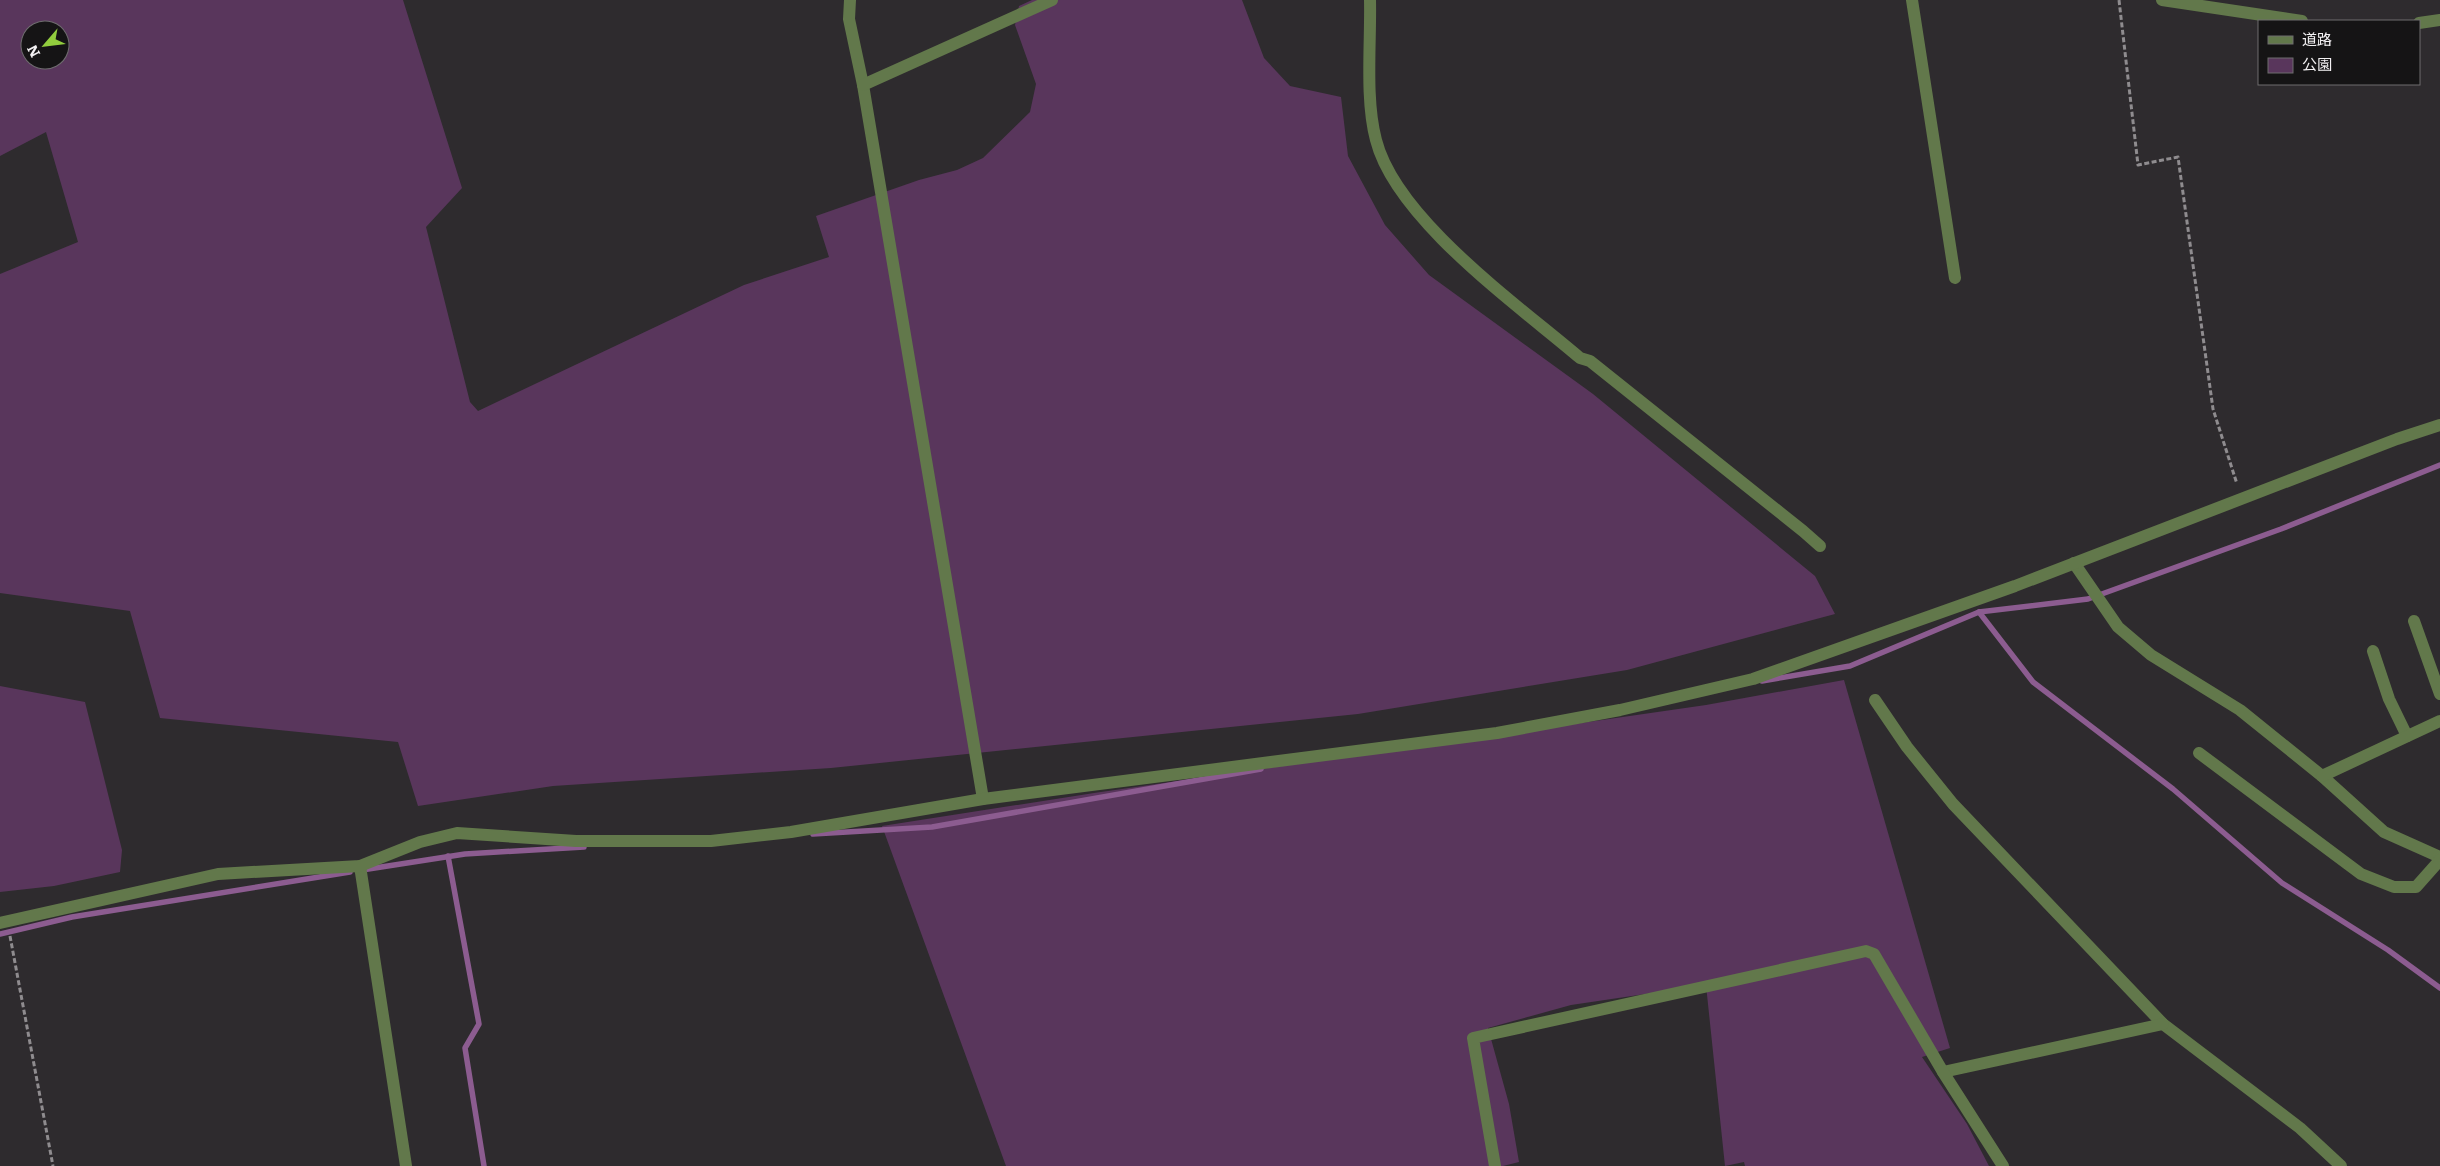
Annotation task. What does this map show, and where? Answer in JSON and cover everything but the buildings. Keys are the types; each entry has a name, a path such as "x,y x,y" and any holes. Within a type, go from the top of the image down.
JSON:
{"street":[{"path":"850,0 849,19 863,85 983,799"},
{"path":"863,85 1052,0"},
{"path":"1370,0 1371,113 1376,141 1393,181 1424,220 1453,250 1580,358 1590,361 1803,530 1820,546"},
{"path":"1912,0 1955,278"},
{"path":"2162,0 2295,20"},
{"path":"2420,23 2440,20"},
{"path":"4,923 218,874 360,866 420,842 457,833 576,841 711,841 791,832 983,799 1497,733 1620,710 1753,679 2074,563 2397,438 2440,425"},
{"path":"2074,563 2118,627 2151,655 2240,710 2322,776 2384,832 2440,859 2416,888 2394,888 2361,874 2199,753"},
{"path":"2414,621 2440,694"},
{"path":"2373,651 2389,698 2407,736"},
{"path":"1876,700 1907,747 1953,804 2163,1024 2300,1128 2341,1166"},
{"path":"2322,776 2440,721"},
{"path":"360,866 406,1166"},
{"path":"1495,1166 1473,1038 1866,951 1874,954 1943,1072 2003,1166"},
{"path":"1943,1072 2163,1024"}],"path":[{"path":"2120,0 2138,165 2178,157 2213,410 2242,498"},
{"path":"4,923 53,1166"}],"green space":[{"path":"0,0 403,0 462,188 426,227 470,402 478,411 744,285 829,257 816,216 919,180 957,170 983,158 1030,112 1036,84 1015,25 1019,6 1032,0 1242,0 1264,58 1290,86 1341,97 1348,156 1385,225 1429,275 1593,394 1815,576 1835,614 1627,670 1358,714 831,768 553,786 418,806 398,742 160,718 130,611 0,593 0,274 78,242 46,132 0,156"},
{"path":"1844,680 1950,1048 1922,1057 1967,1124 1989,1166 1745,1166 1744,1162 1725,1166 1706,985 1571,1005 1488,1028 1509,1104 1519,1162 1503,1166 1006,1166 882,826 1094,793 1706,705"},
{"path":"0,686 85,702 122,850 120,872 54,886 0,892"}],"waterway":[{"path":"1762,681 1850,666 1979,612 2088,599 2281,529 2440,465"},
{"path":"1979,612 2033,682 2173,789 2282,883 2388,950 2440,988"},
{"path":"813,834 932,827 1261,769"},
{"path":"362,870 465,854 584,847"},
{"path":"448,856 479,1024 465,1048 484,1166"},
{"path":"0,934 72,917 350,872"}]}
